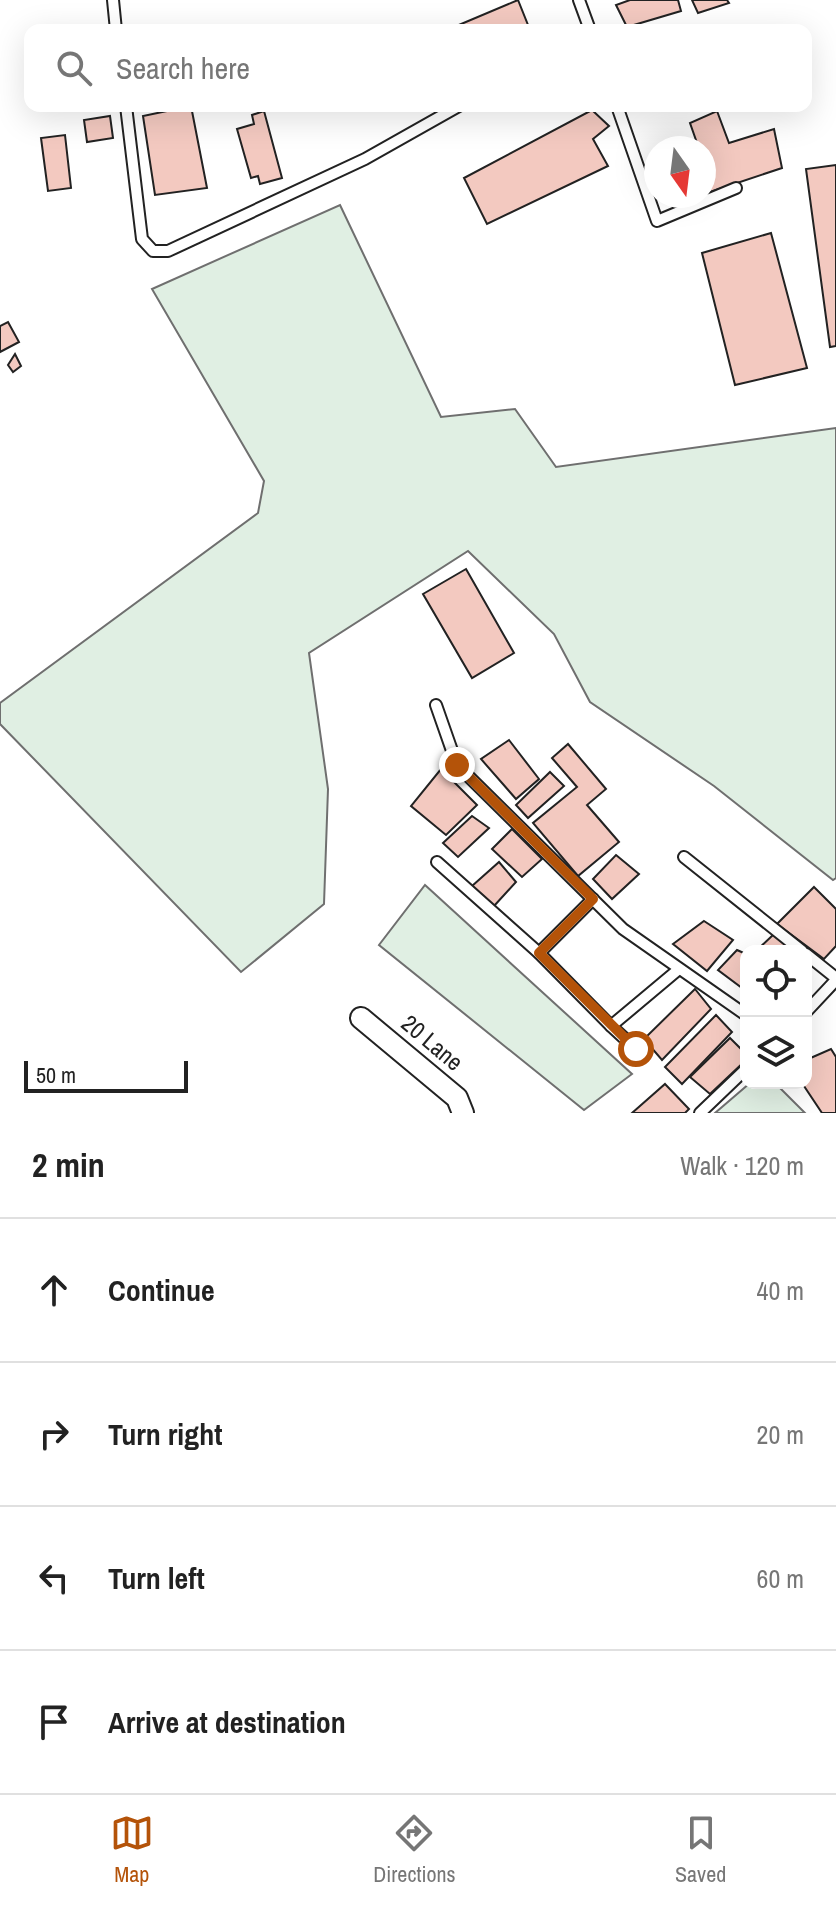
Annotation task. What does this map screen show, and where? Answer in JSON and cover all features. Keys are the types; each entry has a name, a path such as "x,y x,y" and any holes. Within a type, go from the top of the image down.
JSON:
{"street":[{"name":"20 Lane","path":"361,1018 457,1098 463,1113"}],"lane":[{"path":"113,0 115,24"},
{"path":"579,0 588,24"},
{"path":"127,112 142,239 153,251 168,251 365,159 448,112"},
{"path":"619,112 657,221 736,188"},
{"path":"436,705 457,765 623,929 740,1011"},
{"path":"684,857 795,945"},
{"path":"437,862 539,953 636,1049"},
{"path":"539,953 593,899"},
{"path":"812,959 836,979 812,1005"},
{"path":"611,1026 679,969"},
{"path":"700,1113 740,1075"}],"green space":[{"path":"340,205 441,417 515,409 556,467 836,428 836,878 833,880 714,786 590,702 554,634 468,551 309,653 328,789 324,904 241,972 0,724 0,703 258,513 264,481 152,289"},
{"path":"425,885 632,1074 584,1110 379,945"},
{"path":"743,1089 781,1089 805,1113 715,1113"}],"building":[{"path":"518,0 528,24 461,24"},
{"path":"630,0 678,0 681,11 637,24 626,24 616,5"},
{"path":"692,0 727,0 729,3 698,13"},
{"path":"162,112 192,112 207,188 155,195 143,116"},
{"path":"264,112 282,178 260,184 258,176 251,178 237,129 254,124 252,115"},
{"path":"588,112 594,112 609,126 593,139 608,166 487,224 464,178"},
{"path":"715,112 729,143 774,129 782,168 716,190 716,136 695,136 690,123"},
{"path":"110,116 113,138 87,142 84,120"},
{"path":"65,135 71,188 48,191 41,138"},
{"path":"836,165 836,346 830,347 806,169"},
{"path":"771,233 807,368 735,385 702,253"},
{"path":"8,322 19,342 0,352 0,326"},
{"path":"15,354 21,366 13,372 8,365"},
{"path":"466,569 514,653 472,678 423,594"},
{"path":"509,740 539,779 516,799 481,759"},
{"path":"568,744 606,789 587,805 619,842 578,876 533,823 577,787 552,758"},
{"path":"441,769 477,805 446,835 411,806"},
{"path":"550,772 564,786 528,818 516,805"},
{"path":"472,816 489,828 458,857 443,843"},
{"path":"512,829 542,859 522,877 492,849"},
{"path":"616,855 639,874 612,899 593,879"},
{"path":"499,862 516,882 494,906 472,886"},
{"path":"814,887 836,909 836,946 824,959 812,950 812,945 805,945 777,924"},
{"path":"704,921 733,940 707,971 673,944"},
{"path":"774,934 789,943 788,945 762,945"},
{"path":"737,950 740,951 740,986 718,970"},
{"path":"695,989 711,1009 662,1060 644,1039"},
{"path":"716,1015 732,1032 682,1084 665,1067"},
{"path":"730,1038 740,1048 740,1066 710,1094 690,1077"},
{"path":"831,1049 836,1057 836,1113 822,1113 806,1089 812,1089 812,1057"},
{"path":"665,1084 689,1109 685,1113 632,1113"}],"route":[{"path":"457,765 593,899 539,953 636,1049"}]}
